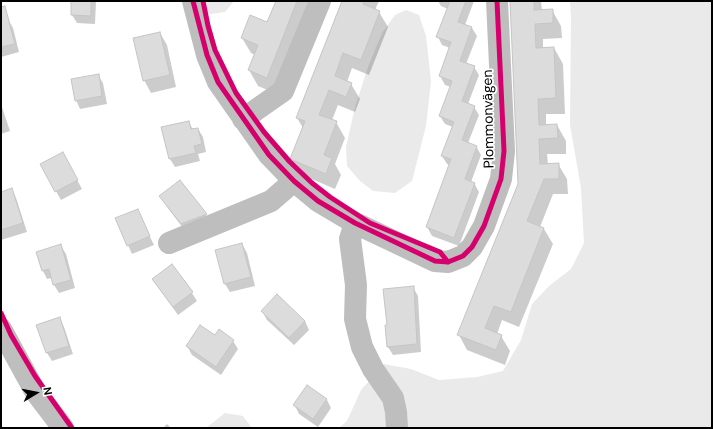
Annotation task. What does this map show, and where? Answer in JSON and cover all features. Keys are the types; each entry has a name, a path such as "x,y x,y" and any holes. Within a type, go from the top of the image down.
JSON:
{"street":[{"name":"Plommonvägen","path":"193,1 209,62 218,82 269,155 294,181 318,201 355,223 435,261 448,262 463,256 472,247 484,226 501,179 504,151 497,1"},
{"path":"243,119 283,91 320,1"},
{"path":"169,243 271,201 294,181"},
{"path":"355,223 350,239 356,285 355,319 362,347 373,369 393,398 397,428"},
{"path":"1,329 35,391 63,428"}],"shaded area":[{"path":"202,1 234,1 225,12 205,15"},
{"path":"570,1 712,1 712,428 339,428 347,421 361,390 384,364 411,369 439,380 477,377 503,371 521,340 532,304 549,286 571,269 584,243 581,188 570,125"},
{"path":"406,10 419,15 426,36 431,81 426,126 412,181 395,193 373,191 360,181 347,166 346,147 355,107 368,67 382,33 395,15"},
{"path":"225,413 243,416 252,428 206,428"}],"building":[{"path":"71,1 91,1 91,16 71,15"},
{"path":"276,1 297,1 267,78 248,70 258,45 241,38 250,15 267,22"},
{"path":"342,1 364,1 363,4 380,11 361,60 343,53 335,76 352,83 346,97 329,90 319,115 337,121 324,155 332,158 326,174 290,159 305,121 296,118"},
{"path":"450,1 466,1 458,22 472,27 460,61 475,66 462,101 475,106 462,140 477,146 465,179 475,183 454,238 426,227 451,159 441,156 454,122 439,116 452,81 439,76 451,42 436,37"},
{"path":"510,1 534,1 534,10 553,9 553,23 535,24 536,48 554,47 556,98 538,99 539,125 557,124 558,138 539,139 540,164 559,163 559,179 544,179 527,221 544,228 511,312 494,306 485,328 502,335 496,350 457,335 518,184"},
{"path":"5,6 15,44 1,47 1,7"},
{"path":"160,32 170,75 143,81 133,38"},
{"path":"99,74 102,96 75,101 71,79"},
{"path":"189,121 191,129 198,128 202,144 194,146 196,153 169,159 161,127"},
{"path":"63,152 78,180 55,192 40,164"},
{"path":"180,180 207,214 181,224 159,196"},
{"path":"12,188 23,223 1,230 1,192"},
{"path":"138,209 150,236 127,246 115,218"},
{"path":"242,243 251,277 224,284 215,250"},
{"path":"61,244 71,280 53,285 49,269 42,271 36,252"},
{"path":"172,264 193,292 173,307 152,279"},
{"path":"414,286 417,344 387,347 385,325 387,325 383,289"},
{"path":"277,294 305,321 289,338 261,311"},
{"path":"60,317 69,346 46,353 36,325"},
{"path":"200,325 215,335 219,329 234,340 216,367 186,346"},
{"path":"307,385 327,399 313,419 293,405"}],"cycle path":[{"path":"193,1 207,55 218,82 269,155 294,181 318,201 355,223 435,261 448,262 463,256 472,247 484,226 501,179 504,151 497,1"},
{"path":"203,1 215,50 236,93 264,132 290,162 312,183 330,197 370,223 440,252 448,262"},
{"path":"1,313 11,335 35,376 72,428"}]}
